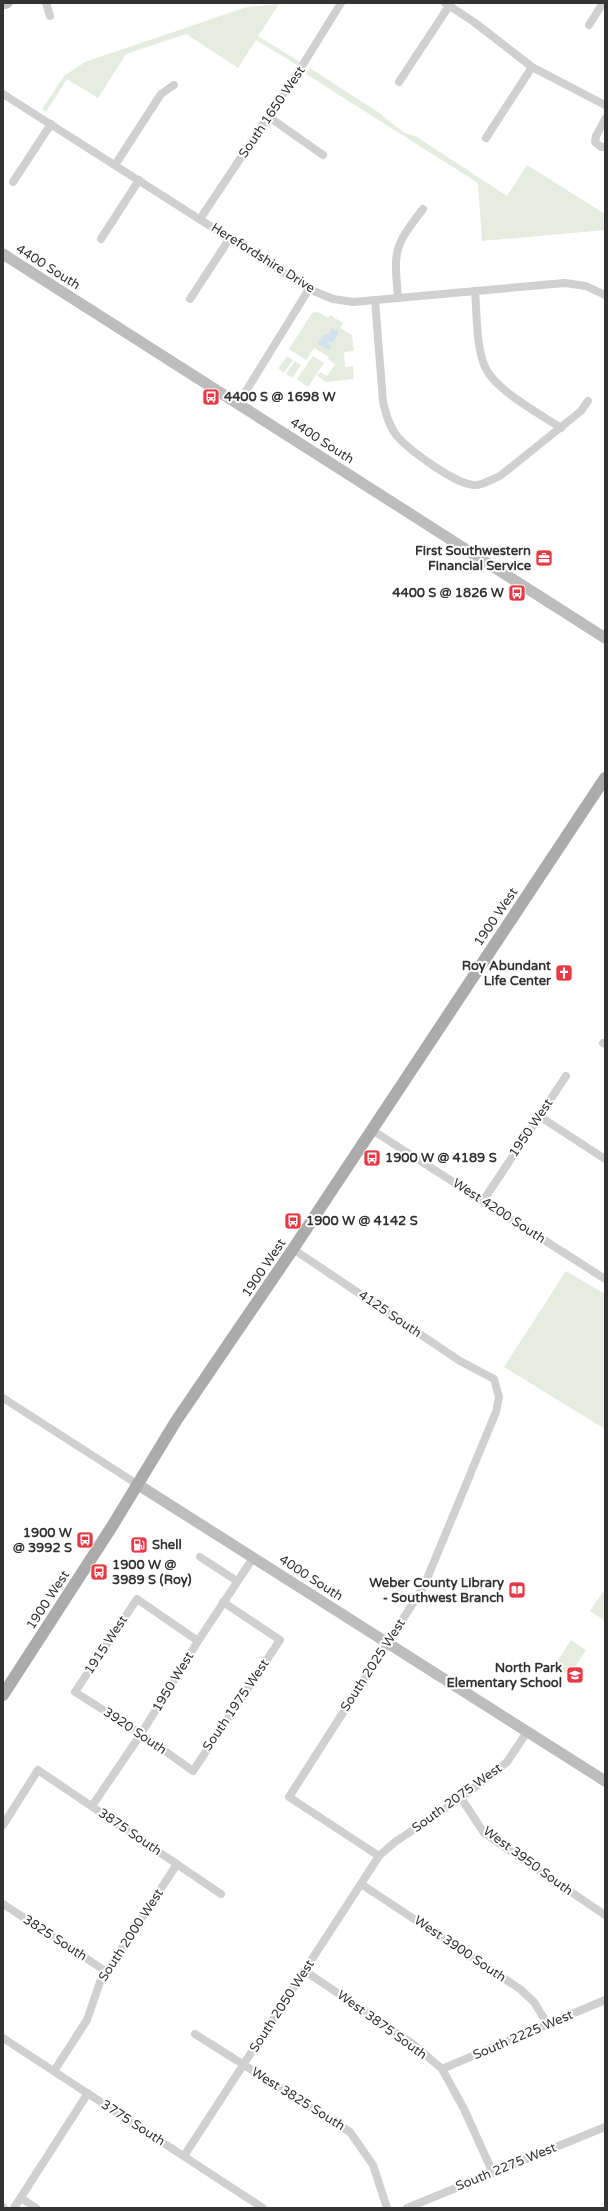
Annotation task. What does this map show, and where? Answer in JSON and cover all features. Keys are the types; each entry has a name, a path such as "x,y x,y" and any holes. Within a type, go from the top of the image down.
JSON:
{"main road":[{"name":"1900 West","path":"3,1695 176,1421 293,1249 605,778"}],"street":[{"path":"46,3 50,16"},
{"name":"South 1650 West","path":"200,219 320,39 341,3"},
{"path":"589,25 603,3"},
{"path":"399,82 447,4 532,67 605,105"},
{"path":"486,138 532,67"},
{"path":"114,165 160,94 174,85"},
{"name":"Herefordshire Drive","path":"3,94 309,289 333,299 353,302 565,283 586,286 605,295"},
{"path":"269,117 323,154"},
{"path":"605,119 596,136 595,142 601,147 605,147"},
{"path":"13,182 51,124"},
{"path":"101,239 139,180"},
{"path":"398,298 395,262 397,248 403,236 424,209"},
{"path":"190,299 230,238"},
{"name":"4400 South","path":"3,254 605,638"},
{"path":"238,404 309,289"},
{"path":"475,291 481,356 490,376 499,385 561,428"},
{"path":"375,300 383,402 386,419 396,435 412,451 456,480 474,485 500,476 582,411 588,401"},
{"name":"1950 West","path":"482,1201 566,1076"},
{"path":"539,1116 605,1159"},
{"name":"West 4200 South","path":"372,1130 605,1279"},
{"name":"4125 South","path":"293,1249 454,1357 488,1376"},
{"name":"South 2025 West","path":"379,1856 289,1797 386,1643 424,1586 496,1412 499,1396 497,1387 494,1379 488,1376"},
{"name":"4000 South","path":"3,1398 605,1781"},
{"path":"200,1557 237,1581"},
{"name":"1950 West","path":"92,1806 141,1734 198,1641 253,1558"},
{"name":"1915 West","path":"75,1692 137,1599 198,1641"},
{"name":"South 1975 West","path":"193,1771 280,1640 223,1602"},
{"name":"3920 South","path":"75,1692 141,1734 193,1771"},
{"name":"South 2075 West","path":"379,1856 395,1842 461,1798 507,1762 527,1732"},
{"name":"3875 South","path":"3,1825 38,1770 221,1894"},
{"name":"West 3950 South","path":"461,1798 484,1833 605,1915"},
{"name":"South 2050 West","path":"184,2156 379,1856"},
{"name":"South 2000 West","path":"54,2071 88,2020 100,1982 177,1864"},
{"name":"West 3900 South","path":"361,1884 520,1989 534,2002 548,2025"},
{"name":"3825 South","path":"3,1904 107,1972"},
{"name":"West 3875 South","path":"305,1971 413,2044 442,2069 464,2109 493,2173"},
{"name":"South 2225 West","path":"442,2069 605,2000"},
{"name":"West 3825 South","path":"195,2034 350,2132 372,2165 387,2208"},
{"name":"3775 South","path":"3,2038 263,2208"},
{"path":"14,2208 88,2093"},
{"name":"South 2275 West","path":"408,2208 605,2127"},
{"path":"21,2198 36,2208"},
{"path":"246,2208 251,2200"}],"shaded area":[{"path":"279,4 258,36 300,62 297,65 256,40 238,68 186,34 126,54 98,98 67,79 46,112 42,109 64,76 85,62 247,7"},
{"path":"310,68 378,112 403,132 417,137 507,196 527,165 605,214 605,230 482,241 478,183 306,74"},
{"path":"318,312 328,318 330,315 343,323 340,328 352,335 354,351 344,352 345,367 353,366 354,379 326,382 317,376 320,372 327,376 335,364 328,359 329,357 314,348 306,360 289,349 312,313"},
{"path":"287,356 293,360 284,373 278,369"},
{"path":"313,356 324,363 308,387 297,379"},
{"path":"295,361 301,365 292,378 286,374"},
{"path":"566,1271 605,1294 605,1429 504,1367"},
{"path":"605,1589 605,1621 590,1611"},
{"path":"571,1640 586,1650 570,1675 555,1665"}],"water":[{"path":"332,328 339,332 333,343 328,341 327,343 331,346 329,350 318,344 324,334 328,335"}],"place":[{"name":"4400 S @ 1698 W","path":"211,397"},
{"name":"First Southwestern Financial Service","path":"544,558"},
{"name":"4400 S @ 1826 W","path":"517,593"},
{"name":"Roy Abundant Life Center","path":"564,973"},
{"name":"1900 W @ 4189 S","path":"372,1158"},
{"name":"1900 W @ 4142 S","path":"293,1221"},
{"name":"1900 W @ 3992 S","path":"85,1540"},
{"name":"Shell","path":"139,1545"},
{"name":"1900 W @ 3989 S (Roy)","path":"99,1572"},
{"name":"Weber County Library - Southwest Branch","path":"517,1590"},
{"name":"North Park Elementary School","path":"575,1675"}]}
